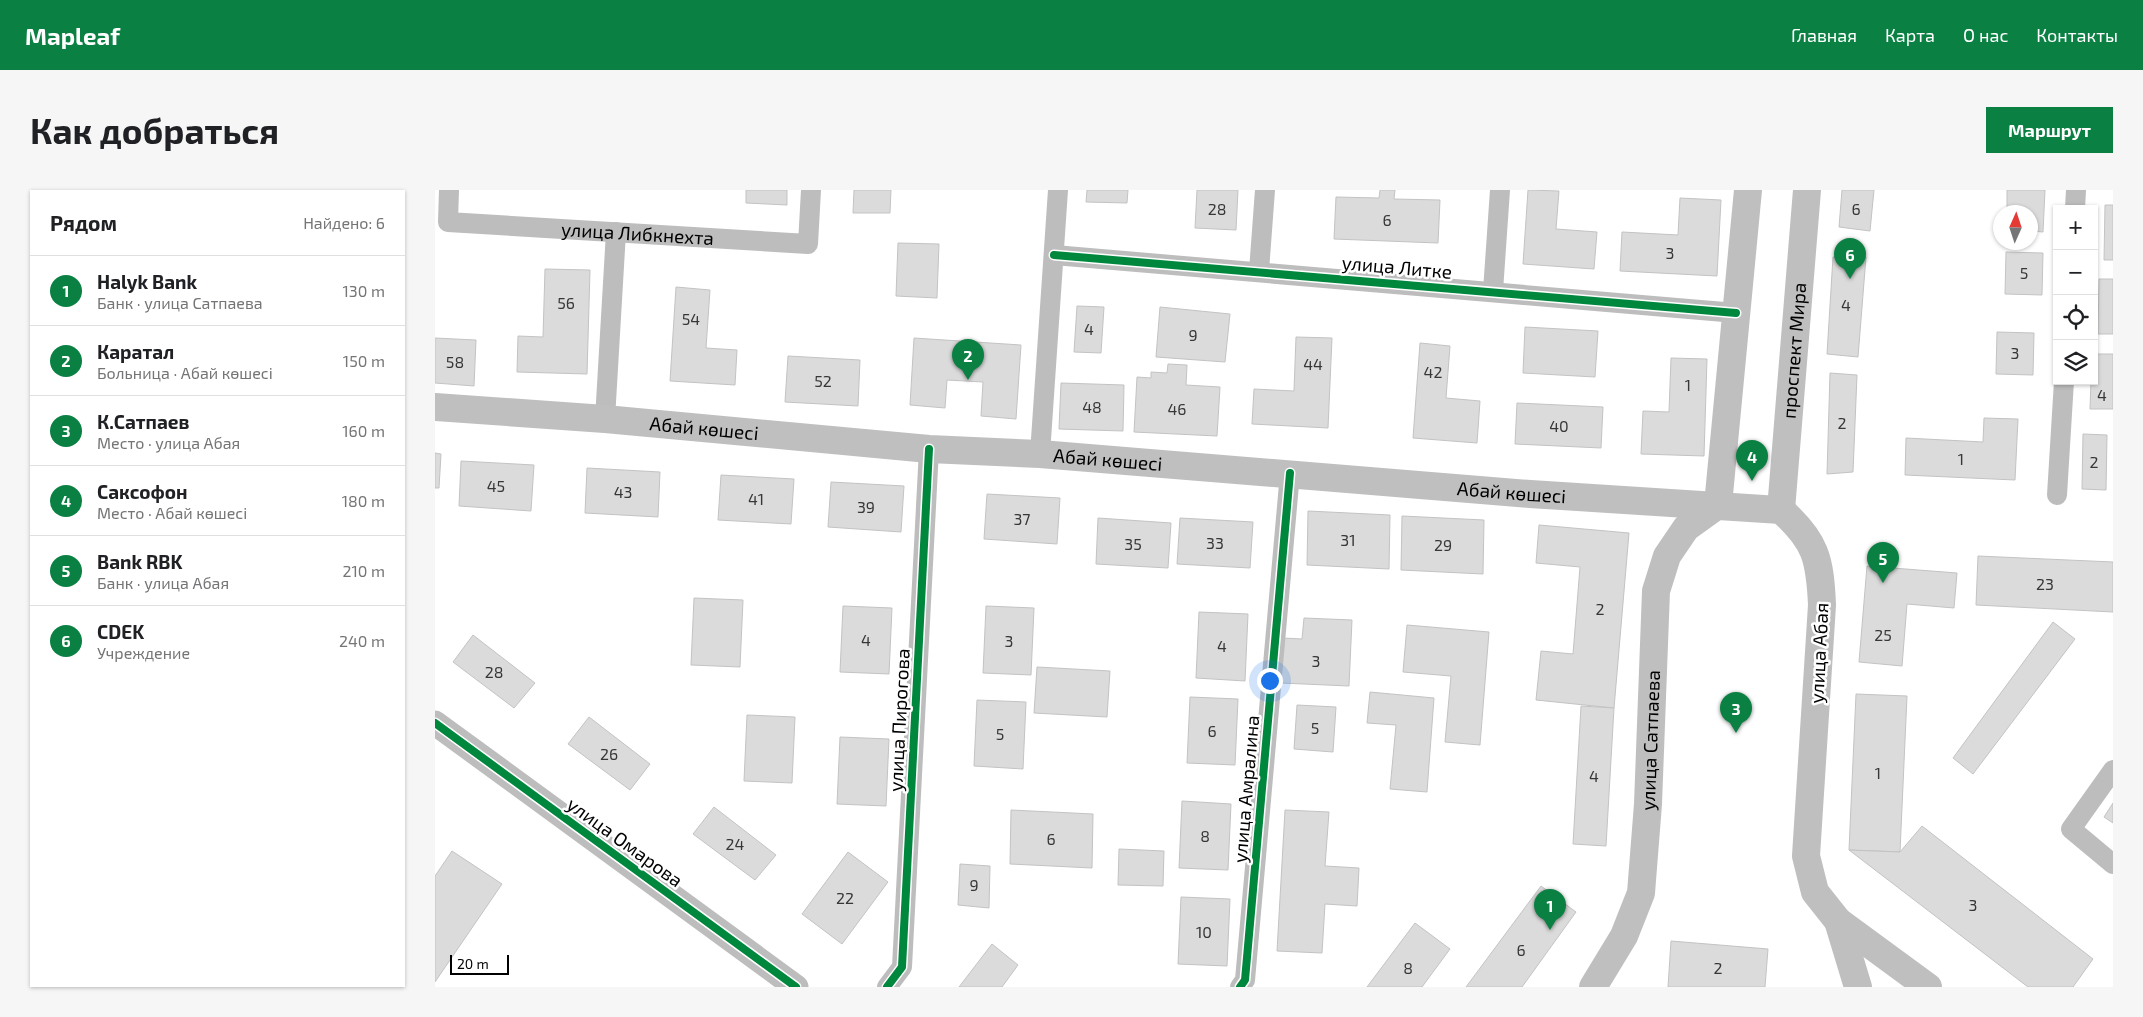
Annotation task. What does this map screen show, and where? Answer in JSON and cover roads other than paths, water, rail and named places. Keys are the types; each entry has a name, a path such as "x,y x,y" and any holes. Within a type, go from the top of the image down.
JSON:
{"main road":[{"path":"1718,505 1748,190"},
{"name":"проспект Мира","path":"1781,510 1807,190"},
{"name":"Абай көшесі","path":"435,407 605,419 929,449 1040,454 1530,494 1781,510"},
{"name":"улица Сатпаева","path":"1593,987 1624,936 1641,893 1648,804 1656,591 1667,556 1686,528 1718,505"},
{"name":"улица Абая","path":"1781,510 1800,527 1812,545 1821,569 1823,605 1806,856 1815,892 1838,921"},
{"path":"1838,921 1858,987"},
{"path":"1838,921 1928,987"}],"street":[{"name":"улица Либкнехта","path":"449,190 447,222 808,244 811,190"},
{"path":"1040,454 1058,190"},
{"path":"1259,271 1265,190"},
{"path":"1493,291 1500,190"},
{"path":"2075,205 2076,190"},
{"path":"605,419 616,232"},
{"name":"улица Литке","path":"1054,255 1737,313"},
{"path":"2057,496 2064,385"},
{"name":"улица Пирогова","path":"887,987 902,966 929,449"},
{"name":"улица Амралина","path":"1240,987 1245,980 1290,473"},
{"name":"улица Омарова","path":"435,723 796,987"},
{"path":"2113,770 2071,829 2113,864"}],"place":[{"name":"CDEK","path":"1850,279"},
{"name":"Каратал","path":"968,380"},
{"name":"Саксофон","path":"1752,481"},
{"name":"Bank RBK","path":"1883,583"},
{"name":"К.Сатпаев","path":"1736,733"},
{"name":"Halyk Bank","path":"1550,930"}]}
